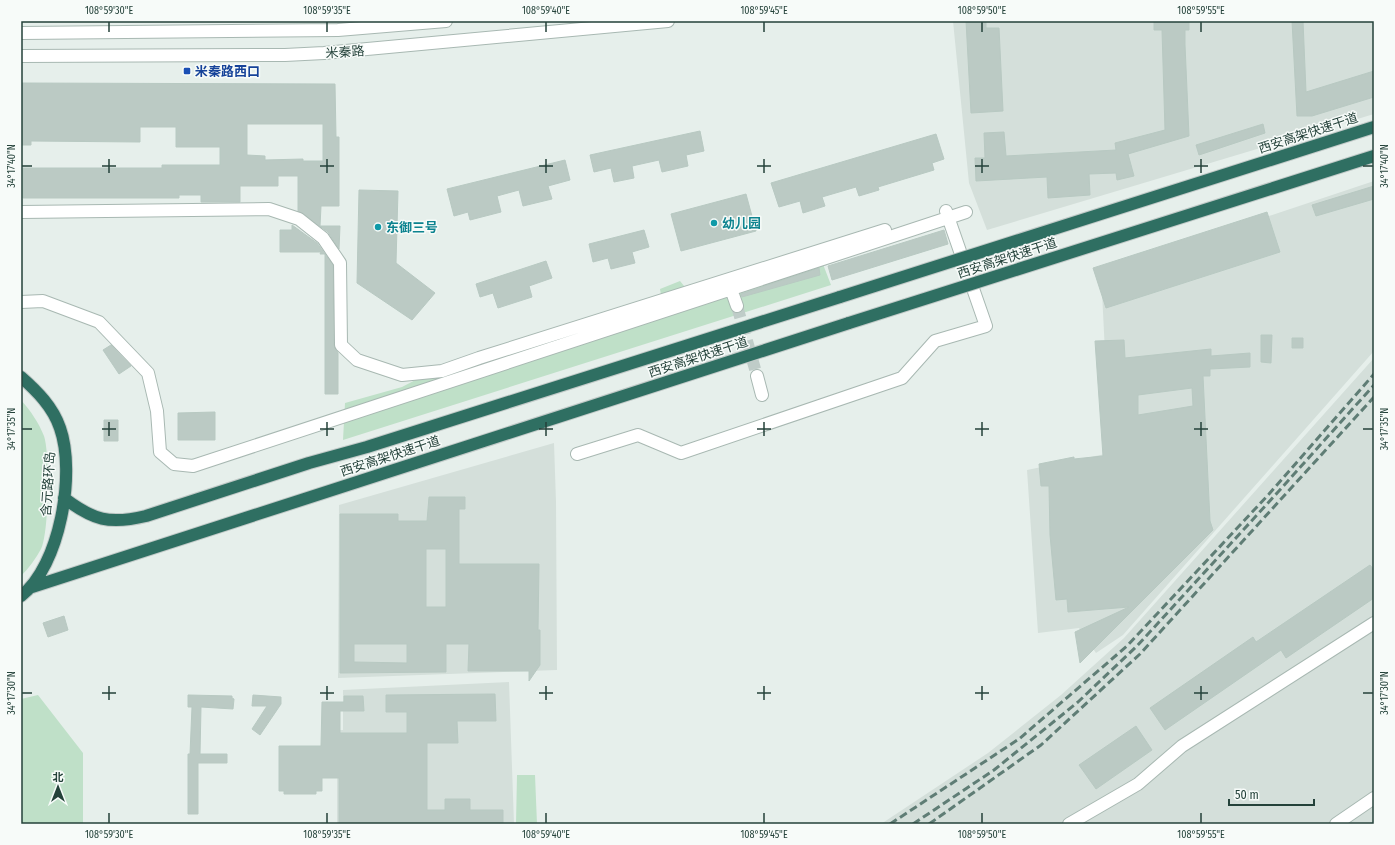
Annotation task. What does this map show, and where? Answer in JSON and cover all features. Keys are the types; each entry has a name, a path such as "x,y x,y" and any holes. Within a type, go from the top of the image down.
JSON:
{"highway":[{"name":"西安高架快速干道","path":"64,498 83,512 102,519 122,520 146,516 309,463 367,447 1374,127"},
{"name":"西安高架快速干道","path":"32,586 1374,156"},
{"name":"含元路环岛","path":"21,377 47,404 60,428 66,459 64,498 54,548 45,568 32,586 21,596"}],"street":[{"name":"米秦路","path":"21,32 330,30 446,21"},
{"name":"米秦路","path":"21,56 277,55 324,53 668,21"},
{"path":"21,212 269,209 299,219 323,238 340,263 341,345 357,360 402,375 442,371 479,358 947,215"},
{"path":"21,302 43,301 99,322 148,373 157,411 160,452 174,464 192,466 731,290 965,209"},
{"path":"577,454 638,435 681,453 902,378 935,341 986,326 947,215"},
{"path":"731,290 737,306"},
{"path":"757,376 762,395"},
{"path":"1069,824 1138,784 1182,746 1374,622"},
{"path":"1336,824 1374,798"}],"shaded area":[{"path":"953,21 1374,21 1374,114 987,230 969,183"},
{"path":"1374,181 1374,351 1123,635 1096,653 1079,628 1038,633 1027,470 1110,453 1101,272"},
{"path":"1374,358 1374,824 881,824 988,753 1061,695 1124,638"},
{"path":"554,443 556,502 557,670 338,678 339,505"},
{"path":"509,682 514,824 337,824 337,730 343,730 343,690"}],"green space":[{"path":"821,259 831,285 343,440 345,403 402,387 446,364 662,301 660,289 680,281 698,303"},
{"path":"21,400 40,426 44,436 47,459 48,493 44,540 37,556 21,576"},
{"path":"38,695 83,753 83,824 22,824 21,699"},
{"path":"517,775 535,775 537,824 516,824"}],"building":[{"path":"966,21 986,21 986,28 999,28 1003,111 971,113"},
{"path":"1154,21 1189,21 1189,30 1185,30 1185,45 1189,136 1128,154 1134,176 1117,180 1116,173 1089,174 1090,195 1048,198 1047,177 976,181 975,158 985,158 984,133 1004,132 1006,156 1116,150 1115,143 1165,130 1162,30 1154,30"},
{"path":"1292,21 1303,21 1306,92 1374,71 1374,97 1312,116 1297,116"},
{"path":"21,83 335,84 336,137 339,137 339,206 321,206 320,226 340,226 339,249 328,232 298,211 298,176 278,176 278,186 240,186 240,202 201,202 201,195 179,195 179,198 23,198 23,168 162,168 162,165 220,165 220,147 176,147 176,127 140,127 140,142 31,141 31,145 22,145","holes":["247,124 323,124 323,161 303,161 303,159 265,160 265,156 247,155"]},
{"path":"1263,124 1265,133 1199,155 1196,145"},
{"path":"700,131 704,151 686,155 688,166 662,172 659,160 632,166 634,178 614,182 611,168 594,172 590,155"},
{"path":"936,134 944,159 932,163 934,170 878,187 879,190 859,196 856,187 822,197 825,206 803,213 800,201 779,207 771,183"},
{"path":"565,160 570,180 548,186 552,199 523,206 519,190 497,196 501,212 470,220 468,212 454,216 447,189"},
{"path":"1374,186 1374,199 1316,216 1312,205"},
{"name":"东御三号","path":"359,190 398,191 396,263 435,293 412,320 357,283"},
{"name":"幼儿园","path":"746,194 756,231 681,251 671,214"},
{"path":"1267,212 1280,252 1106,308 1093,268"},
{"path":"292,225 317,243 325,254 320,254 321,252 280,252 280,230 292,230"},
{"path":"644,230 649,247 632,252 635,263 611,269 608,258 593,262 589,244"},
{"path":"944,230 948,244 832,280 828,266"},
{"path":"325,254 333,265 334,345 338,353 338,394 325,394"},
{"path":"546,261 552,278 529,286 532,297 498,308 493,293 480,297 476,284"},
{"path":"819,268 820,275 742,297 741,294"},
{"path":"1261,335 1272,335 1271,363 1261,362"},
{"path":"1292,338 1303,338 1303,348 1292,348"},
{"path":"1124,340 1125,358 1211,349 1211,356 1250,353 1250,367 1210,369 1210,376 1203,376 1210,521 1213,530 1080,663 1075,632 1129,607 1068,612 1067,599 1056,600 1050,535 1049,486 1041,486 1039,464 1074,457 1074,459 1103,456 1095,341","holes":["1192,388 1193,406 1138,415 1138,395"]},
{"path":"111,345 131,366 119,374 103,350"},
{"path":"215,412 215,440 178,440 178,413"},
{"path":"104,420 118,420 118,441 104,441"},
{"path":"429,497 465,497 465,509 459,509 459,564 539,564 538,630 540,630 540,665 529,681 529,671 468,671 469,644 446,644 446,672 340,673 340,514 398,514 398,521 427,521","holes":["426,549 446,549 446,607 426,607","354,644 407,644 407,663 354,662"]},
{"path":"1370,565 1374,570 1374,598 1286,658 1281,650 1165,730 1150,708 1253,637 1256,642"},
{"path":"64,616 68,630 48,637 43,623"},
{"path":"495,694 496,721 457,721 458,743 427,743 427,810 445,810 445,799 470,799 470,810 503,810 503,824 339,824 339,778 322,778 322,791 316,791 316,794 284,794 284,791 279,791 279,746 321,746 322,702 344,702 344,696 363,696 364,711 340,711 340,733 407,733 407,712 386,712 386,695"},
{"path":"188,695 232,696 234,699 233,709 201,707 200,754 227,754 227,763 198,763 198,814 188,814 188,754 190,754 192,707 188,707"},
{"path":"253,695 281,697 281,704 260,735 252,729 267,706 252,706"},
{"path":"1136,726 1152,750 1096,789 1079,765"}],"tunnel":[{"path":"737,306 757,376"}],"railway":[{"path":"890,824 1019,739 1127,646 1269,494 1374,374"},
{"path":"913,824 994,770 1078,702 1137,646 1374,385"},
{"path":"929,824 1041,745 1140,654 1374,397"}],"place":[{"name":"米秦路西口","path":"187,71"},
{"name":"幼儿园","path":"714,223"},
{"name":"东御三号","path":"378,227"}]}
